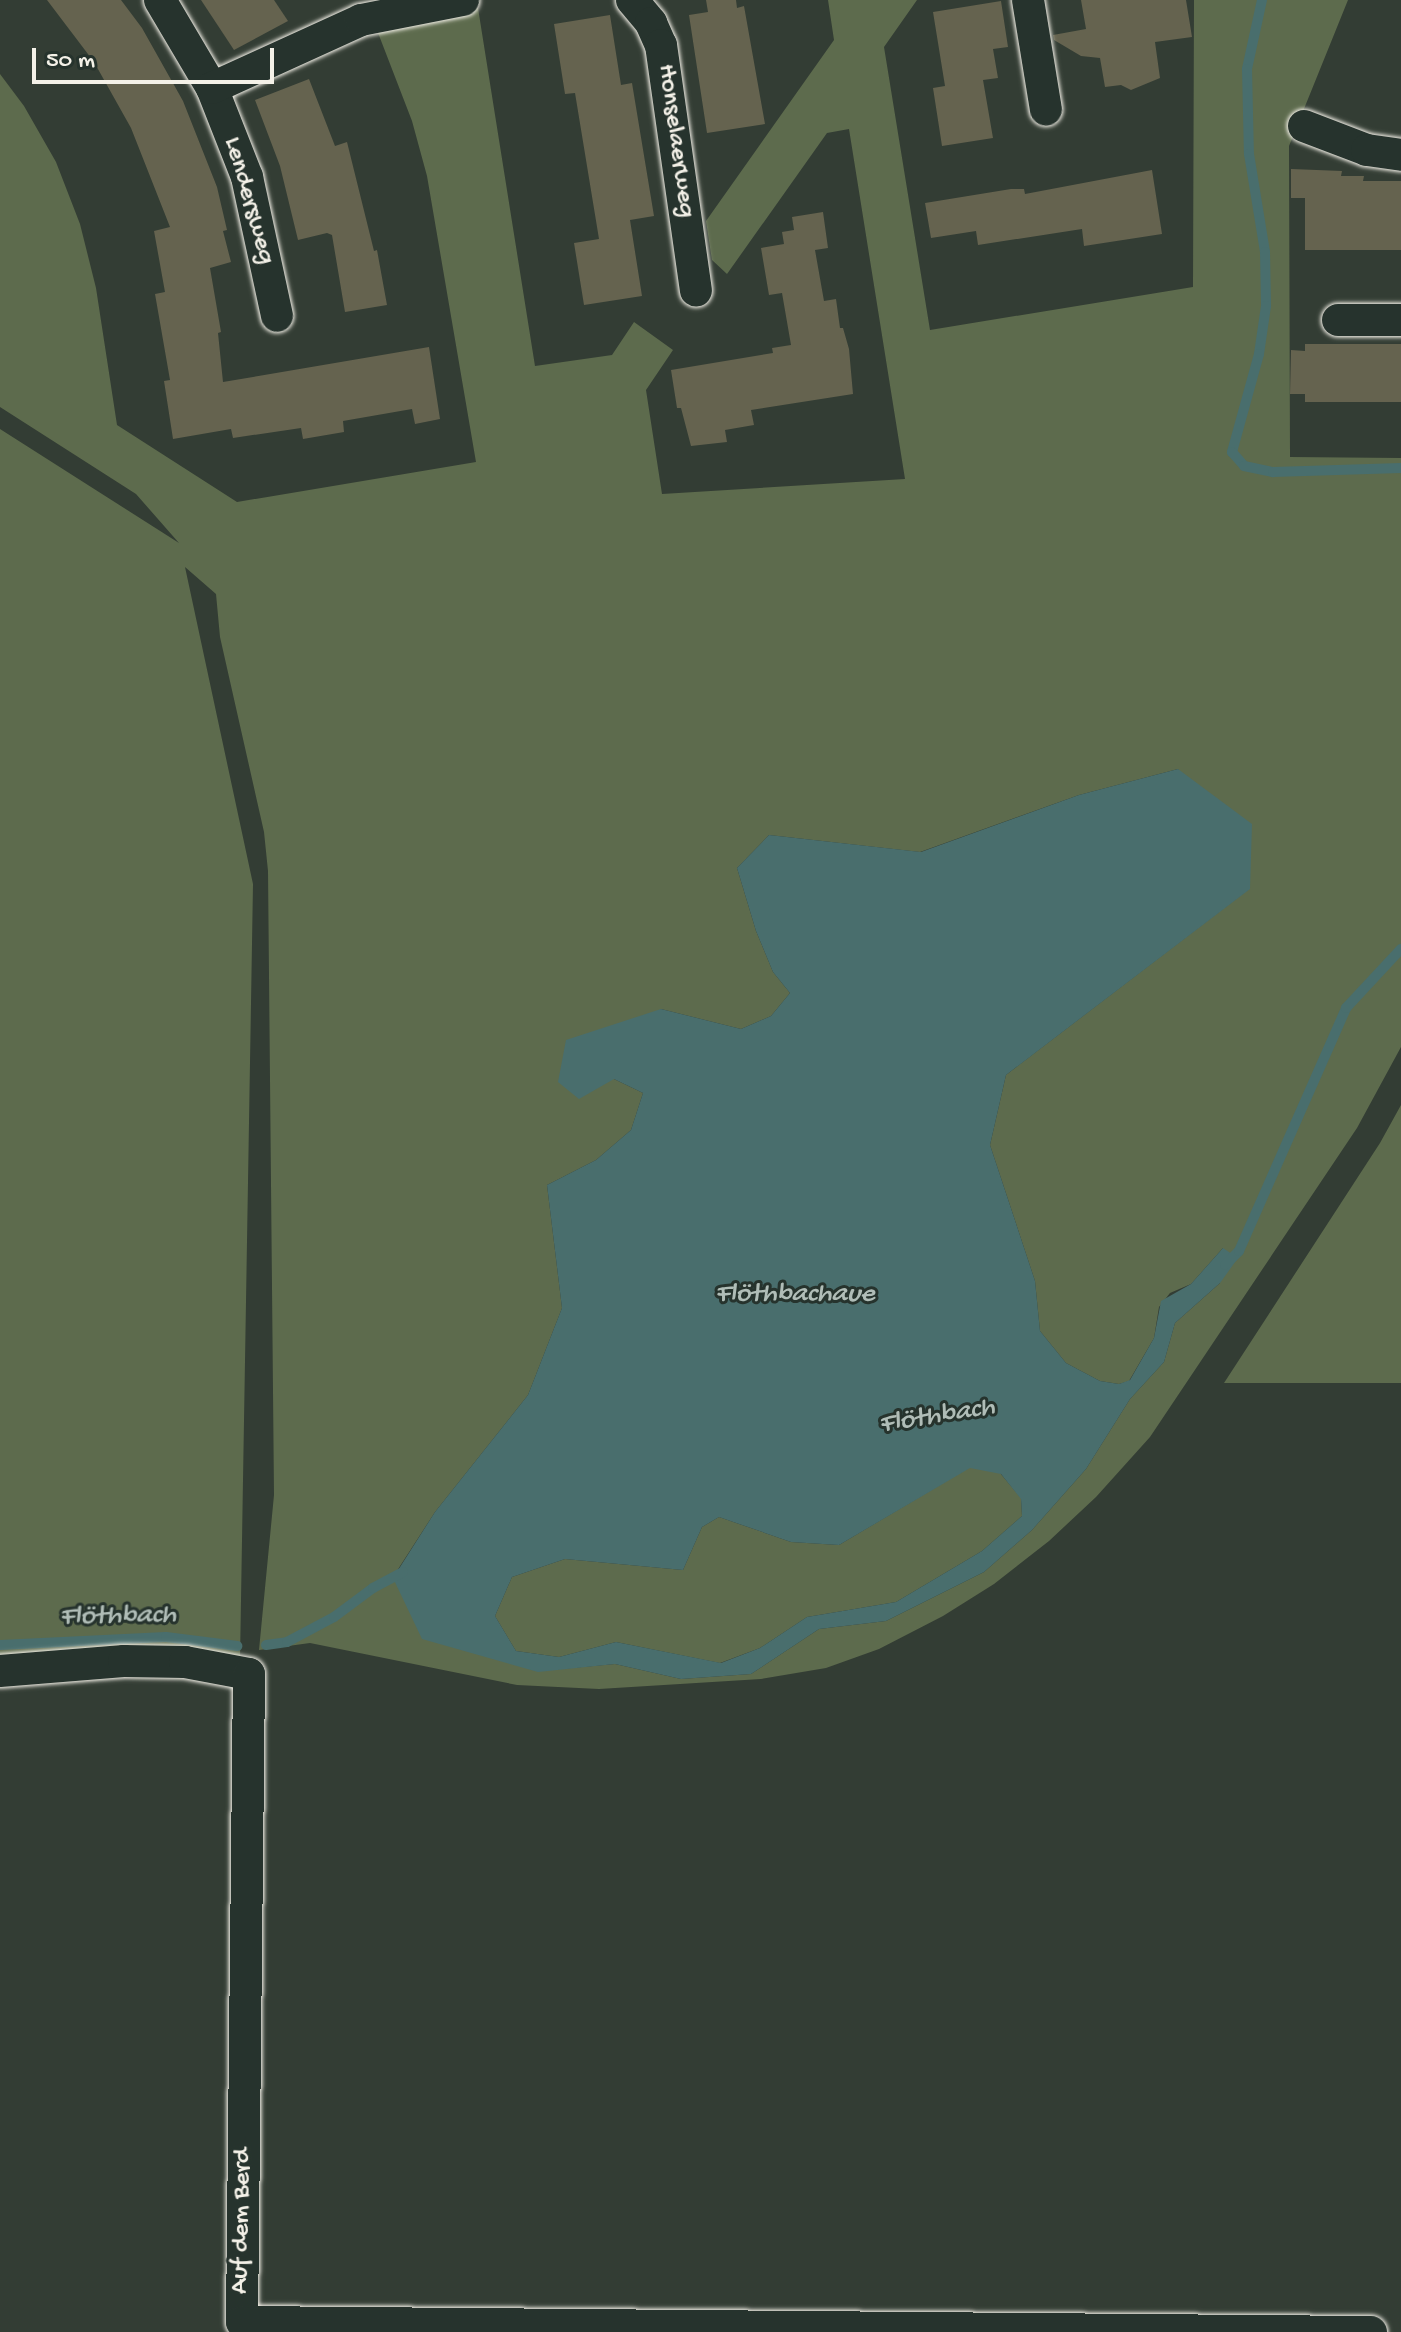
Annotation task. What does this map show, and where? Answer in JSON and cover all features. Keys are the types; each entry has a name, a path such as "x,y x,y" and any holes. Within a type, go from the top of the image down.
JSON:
{"street":[{"name":"Lendersweg","path":"160,0 212,88 247,177 277,316"},
{"path":"212,88 361,20 463,0"},
{"name":"Honselaerweg","path":"632,0 651,23 661,45 696,291"},
{"path":"1028,0 1046,110"},
{"path":"1304,126 1367,150 1401,155"},
{"path":"1338,320 1401,320"},
{"name":"Auf dem Berd","path":"0,1671 124,1661 185,1662 249,1674 242,2322 1371,2332"}],"green space":[{"path":"828,0 917,0 884,47 930,330 1193,287 1194,0 1348,0 1289,146 1290,457 1401,458 1401,1047 1357,1128 1150,1437 1096,1497 1049,1541 994,1584 943,1616 879,1649 826,1668 761,1679 599,1689 517,1685 310,1643 259,1650 274,1495 268,871 264,832 220,637 216,594 185,567 253,884 240,1660 0,1658 0,429 179,543 136,494 0,407 0,74 24,106 56,162 80,224 96,288 117,425 237,502 476,462 427,176 412,121 375,25 478,8 535,366 612,355 634,322 673,350 646,390 662,494 905,479 849,129 827,133 727,274 712,260 706,221 834,40","holes":["1178,769 1249,889 1006,1075 990,1145 1035,1281 1040,1331 1066,1363 1100,1381 1119,1384 1129,1381 1154,1338 1159,1307 1170,1293 1191,1284 1223,1248 1220,1283 1175,1323 1164,1362 1130,1399 1086,1469 1032,1530 984,1572 886,1621 819,1629 751,1674 681,1679 615,1664 538,1671 483,1653 393,1577 435,1512 528,1395 562,1308 547,1185 596,1160 631,1130 643,1093 614,1079 661,1009 741,1029 771,1016 790,993 773,972 756,931 737,868 769,835 920,852 1079,795"]},
{"path":"1401,1105 1401,1383 1224,1383 1380,1143"},
{"path":"970,1467 1000,1473 1021,1498 1022,1516 982,1551 896,1602 807,1617 760,1648 720,1663 616,1642 559,1657 516,1651 495,1616 512,1577 565,1559 683,1570 702,1527 719,1517 791,1542 839,1545"}],"water":[{"name":"Flöthbachaue","path":"1178,769 1252,824 1250,889 1006,1075 990,1145 1035,1281 1040,1331 1066,1363 1100,1381 1119,1384 1130,1380 1154,1338 1161,1301 1191,1284 1223,1248 1238,1258 1220,1283 1175,1323 1164,1362 1130,1399 1086,1469 1032,1530 984,1572 886,1621 819,1629 751,1674 681,1679 615,1664 538,1672 422,1639 393,1578 435,1512 528,1395 562,1308 547,1185 596,1160 631,1130 643,1093 614,1079 579,1099 558,1082 566,1040 661,1009 741,1029 771,1016 790,993 773,972 756,931 737,868 769,835 921,852 1079,795","holes":["970,1468 1001,1474 1021,1499 1022,1516 982,1551 896,1602 807,1617 760,1648 721,1663 616,1642 559,1657 516,1651 495,1616 512,1577 565,1559 683,1570 702,1527 719,1517 791,1542 839,1545"]}],"building":[{"path":"47,0 121,0 142,28 183,101 217,187 227,230 223,231 231,262 210,268 221,332 218,333 223,382 429,347 440,419 415,424 412,409 343,421 344,432 303,439 301,428 233,438 231,429 173,439 164,381 170,380 155,294 165,292 154,231 170,227 131,128 94,62"},
{"path":"201,0 274,0 288,21 234,50"},
{"path":"706,0 736,0 737,8 744,6 765,124 707,133 689,15 708,12"},
{"path":"1081,0 1186,0 1192,37 1155,42 1160,78 1131,90 1121,85 1105,87 1100,58 1081,56 1054,40 1053,35 1086,29"},
{"path":"1001,1 1008,47 993,49 998,78 983,80 993,138 942,146 933,88 945,86 933,12"},
{"path":"610,15 621,85 632,83 654,216 630,220 642,296 584,305 574,243 599,239 575,93 565,94 554,24"},
{"path":"309,79 335,146 347,142 374,251 377,250 387,305 345,312 332,235 327,233 298,240 280,166 255,100"},
{"path":"1291,169 1342,171 1341,176 1364,176 1363,181 1401,181 1401,250 1305,250 1305,198 1291,198"},
{"path":"1152,170 1162,234 1084,246 1082,229 978,245 976,231 931,238 925,203 1011,189 1024,189 1025,194"},
{"path":"823,212 828,248 815,250 824,301 836,299 840,328 843,328 849,349 853,394 751,410 754,425 725,430 727,442 691,446 681,408 677,408 671,370 773,353 772,348 791,345 782,293 769,295 761,248 784,244 782,232 794,230 792,217"},
{"path":"1305,344 1401,344 1401,402 1305,402 1305,394 1290,394 1291,350 1305,351"}],"waterway":[{"path":"1262,0 1247,69 1249,154 1265,252 1266,306 1259,354 1232,452 1244,466 1273,472 1401,468"},
{"name":"Flöthbach","path":"1225,1265 1239,1251 1346,1008 1401,949"},
{"name":"Flöthbach","path":"266,1645 287,1642 334,1617 373,1588 403,1572"},
{"name":"Flöthbach","path":"0,1645 166,1637 237,1646"}]}
